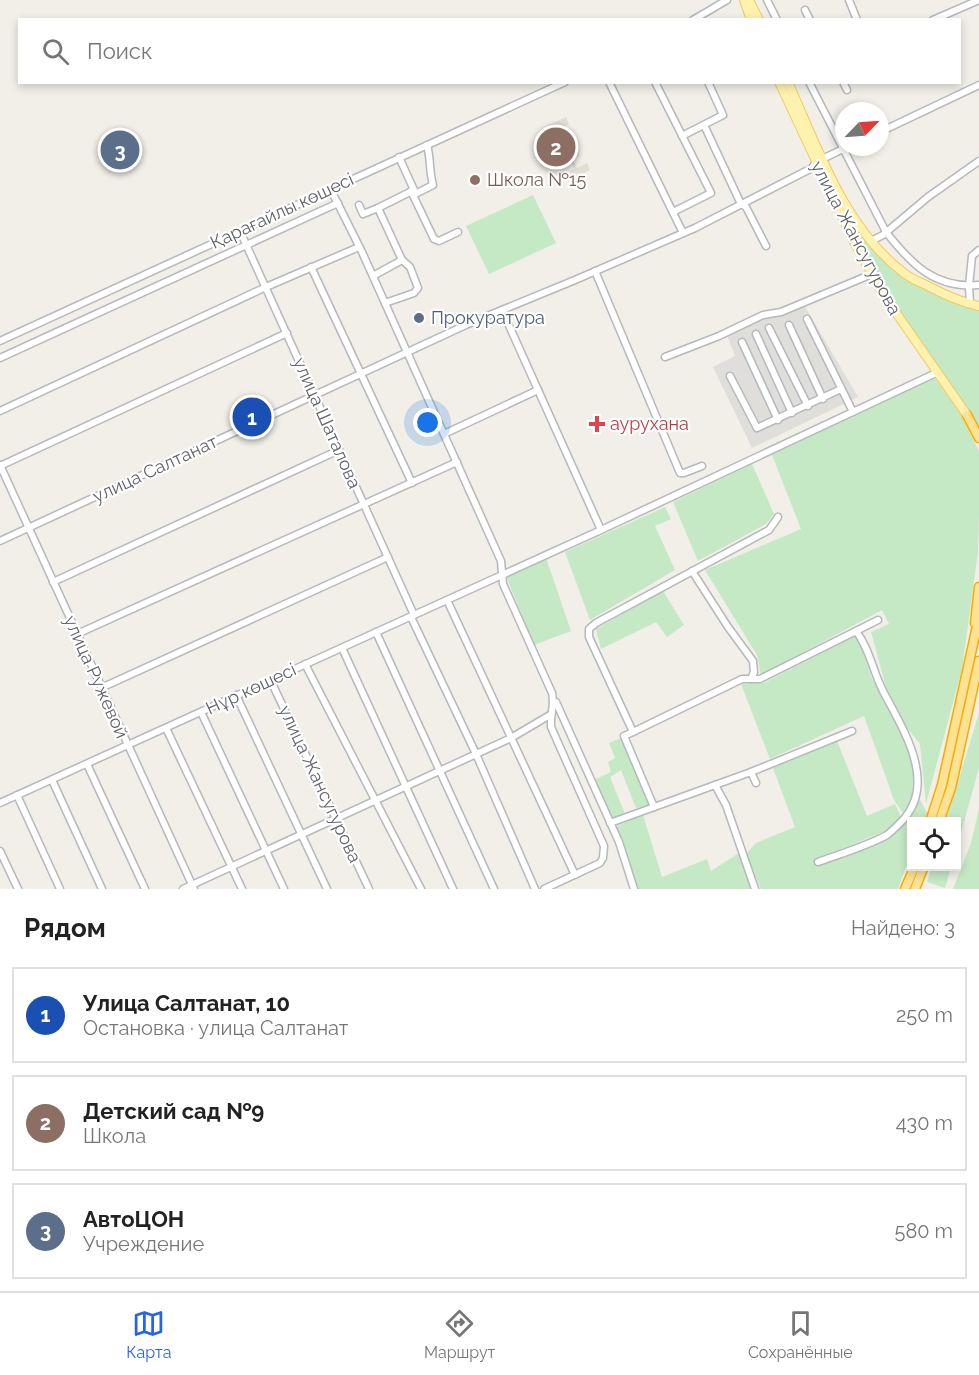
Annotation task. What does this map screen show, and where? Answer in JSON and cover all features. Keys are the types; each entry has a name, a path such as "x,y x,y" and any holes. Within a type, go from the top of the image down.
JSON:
{"highway":[{"path":"967,416 979,430"},
{"path":"967,416 979,438"},
{"path":"976,651 979,587"},
{"path":"932,817 976,651 979,618"},
{"path":"941,817 951,788 979,661"},
{"path":"905,889 913,871"},
{"path":"915,889 922,871"}],"main road":[{"path":"744,0 750,18"},
{"path":"749,0 758,18"},
{"name":"улица Жансугурова","path":"784,84 854,242 912,339 967,416"},
{"name":"улица Жансугурова","path":"819,161 868,238 905,274 955,300 979,306"},
{"path":"854,242 868,238"}],"street":[{"path":"696,18 727,0"},
{"path":"767,0 776,18"},
{"path":"849,0 855,18"},
{"path":"938,18 979,0"},
{"path":"805,10 809,18"},
{"name":"Қарағайлы көшесі","path":"0,341 561,84"},
{"path":"610,84 683,233"},
{"path":"656,84 711,193 673,212"},
{"path":"682,136 723,115 709,84"},
{"path":"809,84 835,130"},
{"path":"844,84 847,90"},
{"path":"889,128 979,85"},
{"path":"704,125 741,204 746,207 766,246"},
{"path":"359,205 363,214 433,185 427,145"},
{"name":"улица Салтанат","path":"0,541 407,352 683,233 812,168 819,161 835,153"},
{"path":"849,156 886,232 902,253 924,273 953,285 979,285"},
{"path":"399,157 414,190 412,193 434,239 439,241 458,232"},
{"path":"868,238 886,232 928,196 979,161"},
{"path":"331,190 373,276 501,561 501,574 508,598 610,823 634,889"},
{"path":"0,358 338,203"},
{"path":"378,208 402,260 410,267 418,288 414,293 385,303"},
{"name":"улица Шаталова","path":"240,231 365,504 412,616 535,889"},
{"path":"0,411 266,287 359,247"},
{"path":"970,304 972,256 979,250"},
{"path":"373,276 402,260"},
{"path":"311,267 412,483"},
{"path":"595,271 680,473 702,466"},
{"path":"665,357 719,336 763,315 781,312 872,274"},
{"path":"502,310 602,530"},
{"path":"807,320 853,412"},
{"path":"789,325 823,399"},
{"path":"769,328 808,406"},
{"path":"0,465 286,333"},
{"path":"756,334 792,413"},
{"path":"742,342 778,420"},
{"name":"Нұр көшесі","path":"0,803 602,530 936,373"},
{"path":"730,376 755,427 760,428 841,389"},
{"path":"444,434 538,390"},
{"path":"53,582 339,450"},
{"path":"77,634 457,462"},
{"name":"улица Ружевой","path":"0,465 193,887"},
{"path":"633,732 589,637 589,629 596,623 769,530 778,517"},
{"path":"101,688 388,557"},
{"path":"692,571 753,661 754,672 751,679"},
{"path":"447,600 575,875"},
{"path":"654,807 624,736 742,679 760,679 879,620"},
{"path":"818,862 887,835 906,816 915,801 915,760 907,736 877,681 863,639 856,631"},
{"path":"376,632 494,889"},
{"path":"342,648 453,889"},
{"path":"305,664 421,889"},
{"name":"улица Жансугурова","path":"270,679 369,889"},
{"path":"183,889 193,887 266,850 511,738 550,715 554,709 552,693"},
{"path":"236,695 327,889"},
{"path":"201,712 284,889"},
{"path":"544,889 600,863 604,846 558,747 551,727 550,715"},
{"path":"166,728 242,889"},
{"path":"610,823 751,772 852,731"},
{"path":"87,764 145,889"},
{"path":"751,772 756,783"},
{"path":"52,780 102,889"},
{"path":"715,785 726,805 755,889"},
{"path":"17,795 60,889"},
{"path":"0,851 18,889"}],"shaded area":[{"path":"566,117 569,124 560,129 563,137 570,134 573,141 566,144 570,152 577,149 580,156 573,159 577,168 587,163 590,170 567,181 564,174 574,169 570,161 561,165 558,158 567,154 563,146 554,149 551,143 560,139 556,131 546,135 542,128"},
{"path":"804,305 858,397 752,448 713,367 735,356 727,335 761,318"}],"green space":[{"path":"533,195 556,243 489,274 466,226"},
{"path":"866,235 905,274 979,306 979,430 936,373 854,242"},
{"path":"935,378 960,413 979,451 979,515 978,552 962,669 926,804 920,744 892,709 871,632 889,624 882,610 761,675 757,655 705,570 801,529 772,455"},
{"path":"752,464 774,514 766,524 698,561 673,502"},
{"path":"665,507 671,519 655,526 675,570 590,620 565,552"},
{"path":"546,558 571,631 534,645 506,576"},
{"path":"663,591 684,625 667,637 656,622 601,649 596,629"},
{"path":"855,636 860,642 872,679 906,740 914,760 912,800 903,813 894,800 864,716 770,759 741,684 764,683"},
{"path":"979,713 979,768 961,833 961,817 947,817"},
{"path":"621,738 651,805 636,808 621,770 610,777 625,814 612,819 594,780 611,772 608,762 615,758 609,743"},
{"path":"837,741 867,816 895,804 901,817 887,830 815,860 818,866 891,836 907,819 907,864 898,889 761,889 746,854 756,843 795,827 773,768"},
{"path":"919,798 927,813 926,817 909,817 915,810"},
{"path":"979,809 979,889 953,889 961,871"},
{"path":"643,815 662,877 707,859 711,871 739,853 753,889 638,889 617,826"},
{"path":"931,871 950,871 945,888 927,882"}],"place":[{"name":"Детский сад №9","path":"556,147"},
{"name":"АвтоЦОН","path":"120,150"},
{"name":"Школа №15","path":"475,180"},
{"name":"Прокуратура","path":"419,318"},
{"name":"Улица Салтанат, 10","path":"252,417"},
{"name":"аурухана","path":"597,424"}]}
